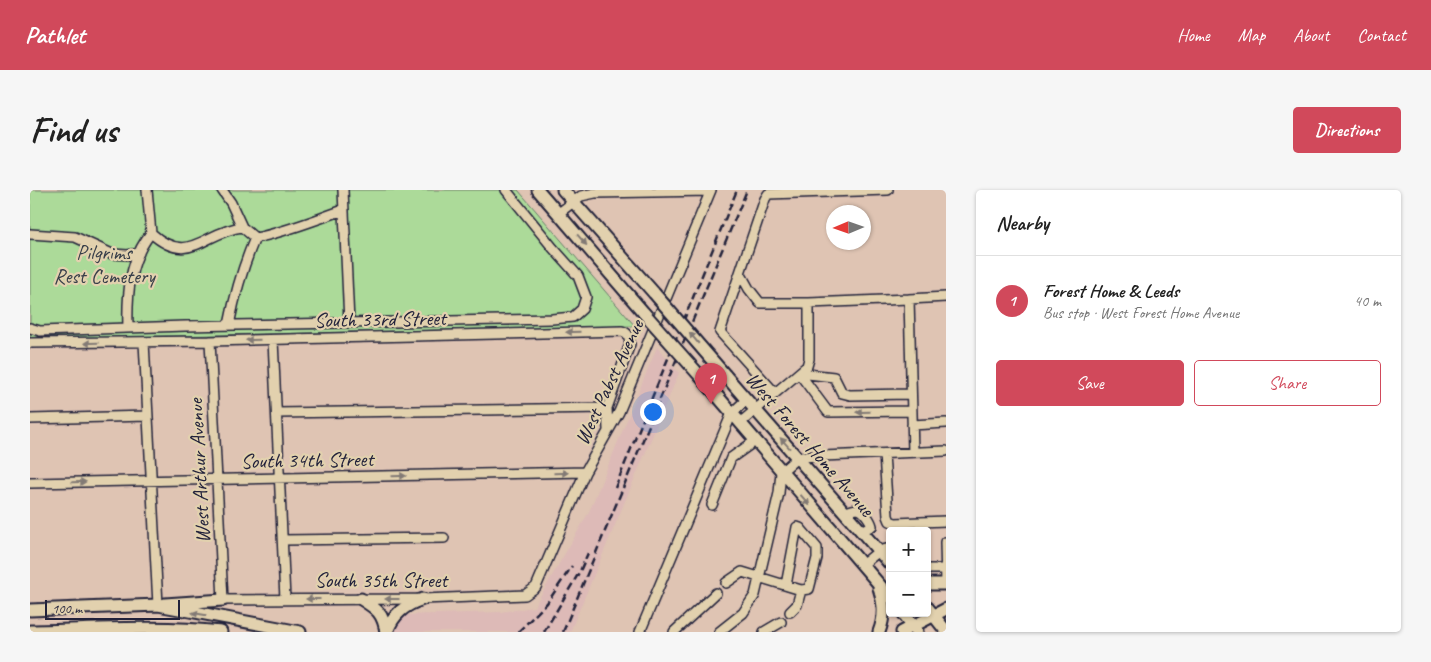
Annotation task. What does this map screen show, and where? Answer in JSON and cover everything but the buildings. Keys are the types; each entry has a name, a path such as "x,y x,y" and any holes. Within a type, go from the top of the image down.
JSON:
{"main road":[{"name":"West Forest Home Avenue","path":"538,190 886,592"},
{"name":"West Forest Home Avenue","path":"563,190 845,512 867,528 884,550"},
{"path":"877,582 884,610 879,632"},
{"path":"931,584 946,584"},
{"path":"361,599 382,615 387,632"},
{"path":"387,632 395,616 411,603 423,599"},
{"path":"30,610 158,605 187,601 223,600"},
{"path":"158,605 299,632"},
{"path":"931,611 946,609"},
{"path":"931,612 943,629"},
{"path":"906,617 916,629"},
{"path":"902,632 916,629 925,617"},
{"path":"30,631 188,628 221,632"}],"street":[{"path":"128,328 127,304 129,283 142,244 151,233 147,190"},
{"path":"222,190 231,203 242,227 255,238"},
{"path":"343,190 349,322"},
{"path":"30,328 40,331 573,317 582,309 586,297 578,276 506,190"},
{"path":"559,213 580,196 595,193 711,190"},
{"name":"West Pabst Avenue","path":"536,587 585,472 608,432 630,387 711,190"},
{"path":"775,393 720,332 768,194 888,190"},
{"path":"255,238 297,227 344,210"},
{"path":"151,233 169,245 182,249 194,246 228,228 242,227"},
{"path":"30,234 76,237 112,254 128,255 139,253"},
{"path":"229,325 235,294 255,238"},
{"path":"740,272 749,290 760,303 809,303 946,297"},
{"path":"908,299 913,452"},
{"path":"740,423 808,366 810,359 809,303"},
{"name":"South 33rd Street","path":"30,343 273,340 622,331 626,332 630,344 607,408 608,432"},
{"path":"273,340 286,599"},
{"name":"West Arthur Avenue","path":"210,341 223,600"},
{"path":"144,342 158,605"},
{"path":"799,373 834,377 842,393 850,395 911,394"},
{"path":"799,373 828,412 912,411"},
{"path":"640,632 732,414 746,400"},
{"path":"277,413 607,408"},
{"path":"30,419 148,416"},
{"path":"912,425 946,423"},
{"path":"712,506 732,457 755,441"},
{"path":"718,446 732,457"},
{"path":"719,632 743,613 755,596 779,493 781,472 798,457 946,451"},
{"path":"884,454 888,516 890,521 895,523"},
{"name":"South 34th Street","path":"30,483 585,472"},
{"path":"867,528 895,523 946,521"},
{"path":"726,583 742,572 801,590 809,589 817,558 817,548 797,527 786,585"},
{"path":"283,540 444,538"},
{"path":"945,542 946,584"},
{"path":"862,565 884,550"},
{"path":"931,569 945,569"},
{"name":"South 35th Street","path":"223,600 512,597 525,596 536,587"},
{"path":"790,612 797,605 801,590"},
{"path":"674,632 716,592"},
{"path":"764,632 781,622"}],"shaded area":[{"path":"657,347 679,373 570,632 394,632 402,615 500,612 534,607 589,512"}],"green space":[{"name":"Pilgrims Rest Cemetery","path":"30,190 518,190 635,326 30,339"}],"railway":[{"path":"615,488 737,190"},
{"path":"563,632 747,190"},
{"path":"544,632 580,571 588,553"},
{"path":"518,632 547,603 572,566"}],"place":[{"name":"Forest Home & Leeds","path":"711,404"}]}
